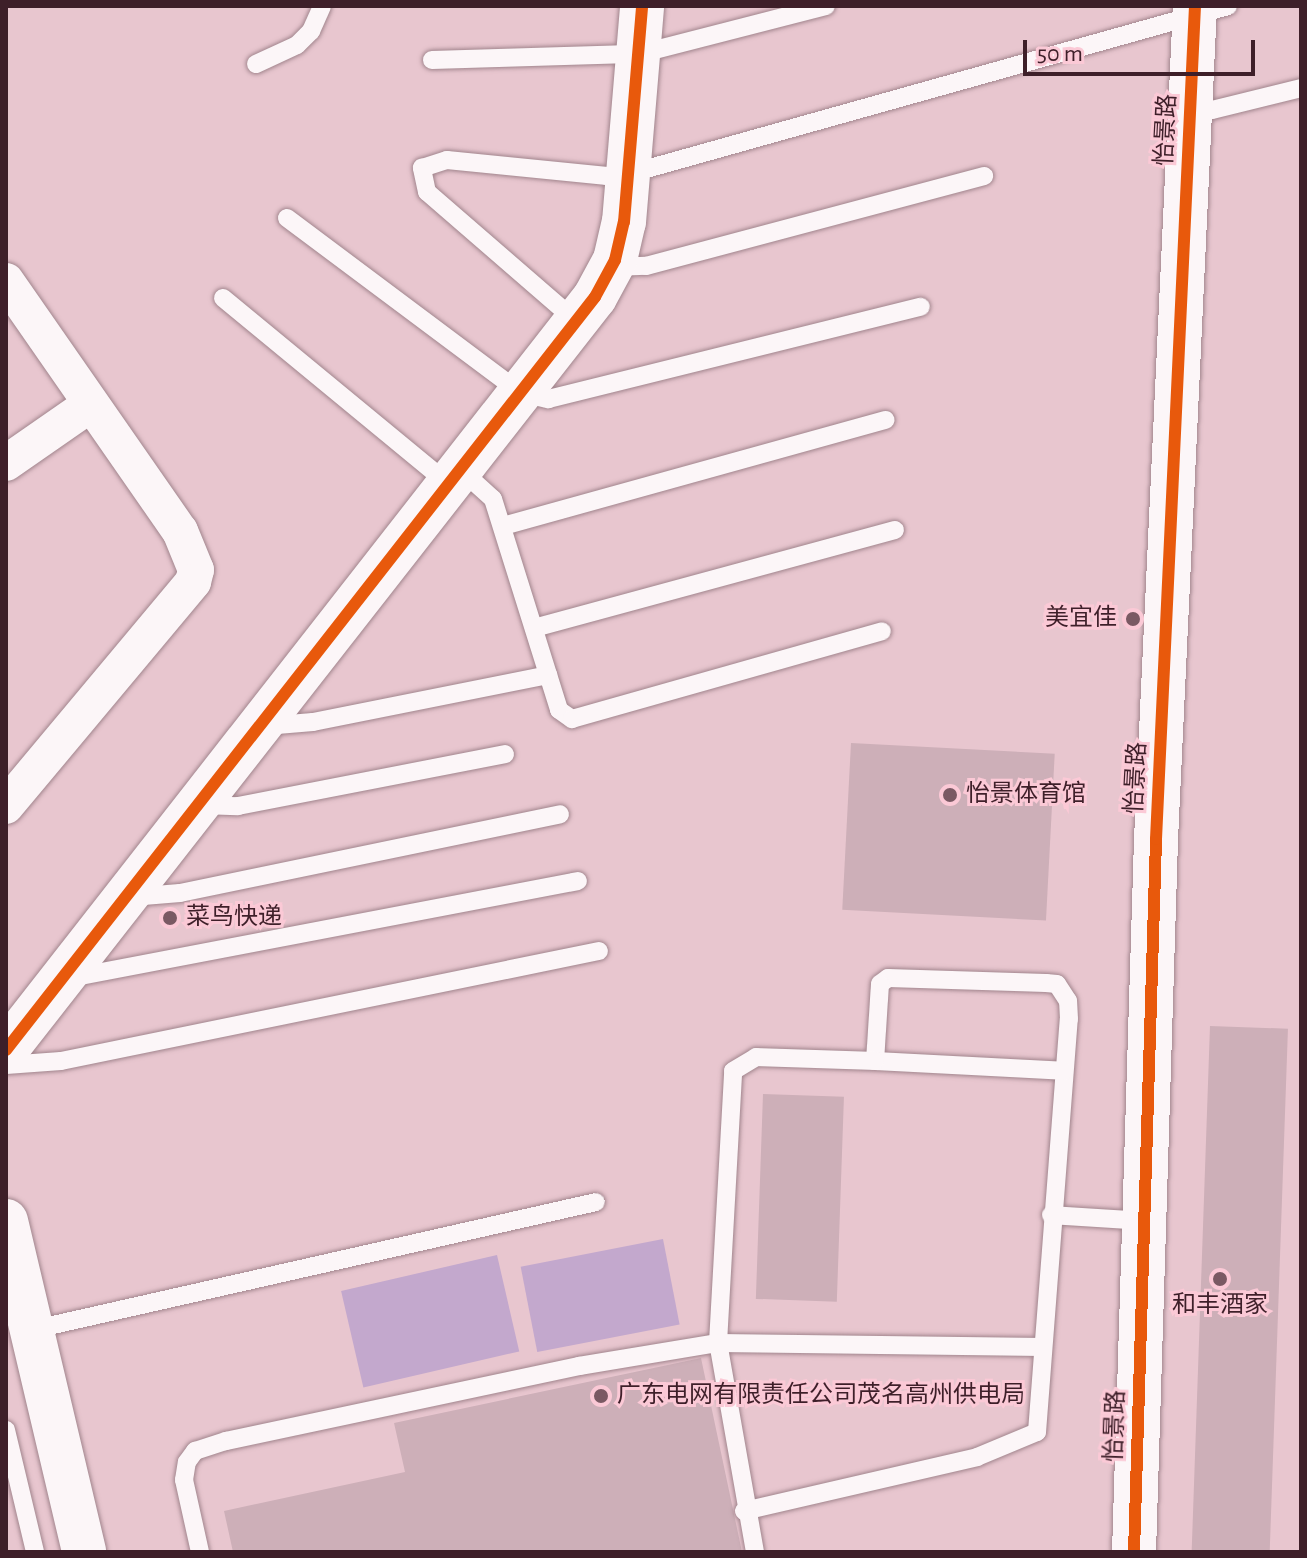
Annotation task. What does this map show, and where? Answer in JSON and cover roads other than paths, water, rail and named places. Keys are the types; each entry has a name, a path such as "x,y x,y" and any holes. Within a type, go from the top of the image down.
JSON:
{"street":[{"path":"6,1050 456,477 576,321 612,267 632,173 642,6"},
{"name":"怡景路","path":"1134,1552 1144,1221 1190,108 1206,9"},
{"path":"6,281 180,531 194,559 195,576 6,806"},
{"path":"6,463 91,404"},
{"path":"6,1221 84,1552"}],"lane":[{"path":"256,64 297,45 311,31 322,6"},
{"path":"432,60 639,54 826,6"},
{"path":"576,321 427,192 422,168 447,160 607,176 632,173 1206,9"},
{"path":"1190,108 1212,110 1301,88"},
{"path":"612,267 646,266 984,176"},
{"path":"287,218 521,393 548,399 921,307"},
{"path":"223,298 456,477 493,499 559,710 581,720 882,631"},
{"path":"503,526 886,420"},
{"path":"534,628 895,530"},
{"path":"262,725 278,729 548,675"},
{"path":"200,804 238,806 505,754"},
{"path":"127,896 180,893 560,814"},
{"path":"62,979 125,971 578,881"},
{"path":"6,1065 61,1061 599,951"},
{"path":"744,1511 977,1457 1029,1439 1037,1432 1068,1001 1057,984 888,978 880,984 875,1061"},
{"path":"755,1552 744,1511 718,1343 733,1071 756,1057 1064,1071"},
{"path":"31,1330 596,1202"},
{"path":"1051,1215 1144,1221"},
{"path":"200,1552 184,1480 195,1451 579,1366 718,1343 1043,1347"},
{"path":"6,1430 14,1501 35,1552"}],"place":[{"name":"美宜佳","path":"1133,619"},
{"name":"怡景体育馆","path":"950,795"},
{"name":"菜鸟快递","path":"170,918"},
{"name":"和丰酒家","path":"1220,1279"},
{"name":"广东电网有限责任公司茂名高州供电局","path":"601,1396"}]}
